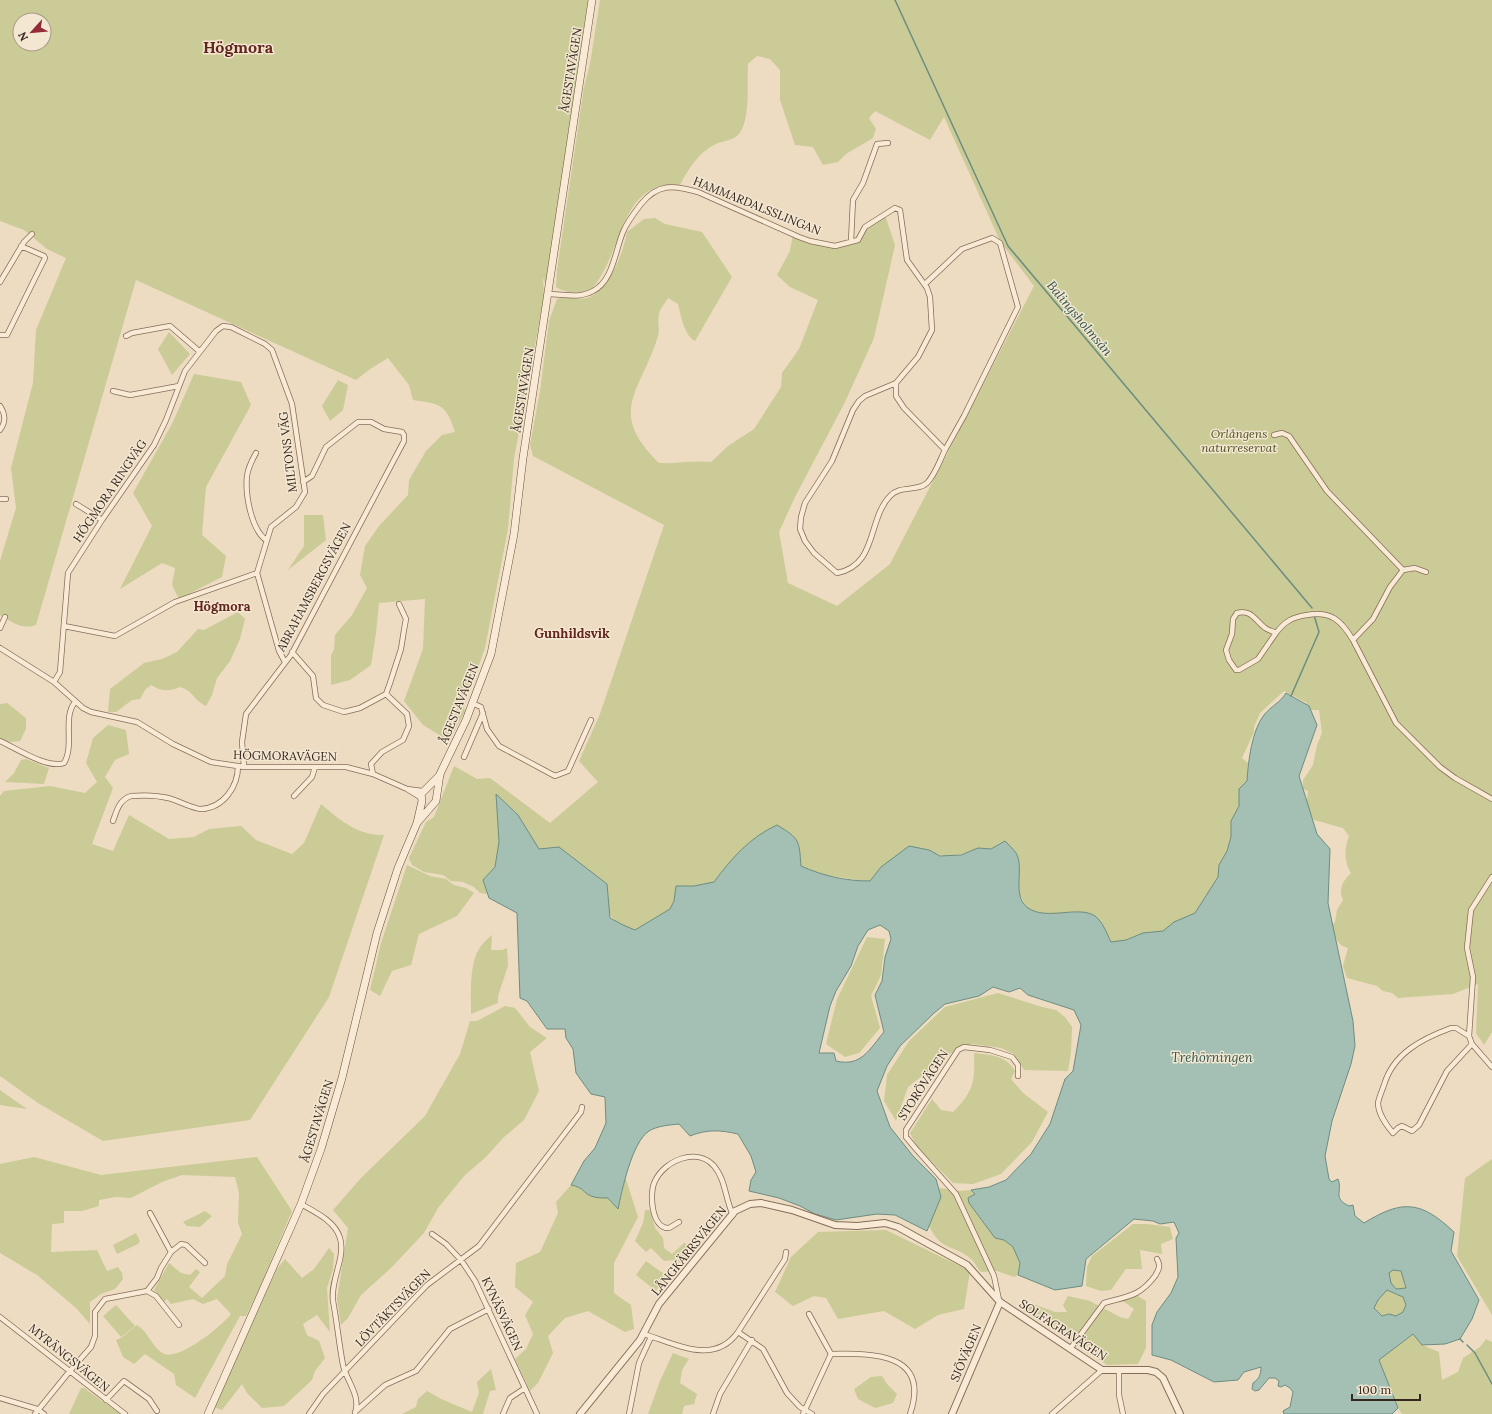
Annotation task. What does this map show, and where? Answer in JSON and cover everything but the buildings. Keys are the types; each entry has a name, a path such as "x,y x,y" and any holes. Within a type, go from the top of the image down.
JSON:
{"main road":[{"name":"ÅGESTAVÄGEN","path":"417,823 437,798 436,793 440,774 472,703 491,654 514,534 523,458 592,0"},
{"name":"ÅGESTAVÄGEN","path":"208,1414 301,1204 321,1150 342,1078 377,932 398,868 417,823 423,794 440,774"},
{"path":"431,804 424,803 423,794 434,790 436,793"}],"street":[{"path":"888,143 877,144 863,183 853,200 851,241 858,240 865,227 874,221 895,208 900,210 907,260 925,284 930,297 932,330 918,357 896,383 865,396 859,401 853,410 832,461 805,503 801,517 800,529 805,541 814,553 837,573 845,571 862,559 866,553 880,511 890,496 897,491 915,488 927,483 964,416 1018,307 1000,243 992,238 962,249 925,284"},
{"name":"HAMMARDALSSLINGAN","path":"548,294 576,296 593,291 599,287 609,273 623,231 633,215 649,194 665,187 684,188 698,192 810,241 835,246 851,241"},
{"path":"0,282 22,246 32,234"},
{"path":"0,335 6,335 45,258 44,256 22,246"},
{"path":"126,336 132,333 170,326 199,351"},
{"name":"HÖGMORA RINGVÄG","path":"54,682 60,672 68,573 102,520 154,445 166,420 185,371 216,330 223,326"},
{"name":"MILTONS VÄG","path":"223,326 231,327 265,344 272,350 277,358 292,404 305,492 302,501 271,527 257,572"},
{"path":"896,383 896,396 904,408 945,450"},
{"path":"113,391 130,395 178,386"},
{"path":"0,406 5,417 4,423 0,430"},
{"name":"ABRAHAMSBERGSVÄGEN","path":"244,767 242,742 246,714 292,652 405,438 402,432 384,429 371,422 358,422 326,447 312,476 303,482"},
{"path":"1274,435 1282,433 1289,436 1327,491 1403,570"},
{"path":"256,453 247,479 249,500 254,526 266,540"},
{"path":"0,499 6,499"},
{"path":"76,504 102,520"},
{"path":"1353,640 1373,619 1390,587 1403,570 1415,568 1426,572"},
{"path":"64,626 115,636 175,602 257,572 279,651 285,662"},
{"path":"292,652 313,676 315,691 319,701 330,709 344,712 355,710 386,694 399,658 406,619 399,604"},
{"path":"1276,633 1265,628 1254,616 1246,612 1237,613 1233,619 1231,638 1226,650 1233,666 1239,670 1258,659 1270,644 1276,633 1293,617 1324,613 1337,619 1347,630 1353,640 1389,713 1396,723 1440,767 1455,778 1492,799"},
{"path":"0,628 5,617"},
{"name":"HÖGMORAVÄGEN","path":"0,648 54,682 75,702 91,712 137,722 173,744 212,762 244,767 346,767 373,774 407,789 423,794"},
{"path":"373,774 371,764 376,757 403,740 409,726 407,714 386,694"},
{"path":"0,741 48,763 58,765 64,763 68,745 71,709 75,702"},
{"path":"472,703 481,707 490,735 499,746 555,776 568,771 591,720"},
{"path":"464,757 483,713"},
{"path":"113,821 119,805 126,798 131,796 166,797 199,809 216,804 225,798 234,786 238,777 238,766"},
{"path":"294,796 312,776 315,767"},
{"path":"1492,877 1471,910 1467,948 1473,977 1469,1036 1472,1044 1492,1067"},
{"path":"1469,1036 1456,1028 1450,1028 1423,1040 1401,1055 1388,1072 1378,1104 1393,1133 1402,1126 1412,1131 1419,1125 1447,1071 1472,1044"},
{"name":"STORÖVÄGEN","path":"1000,1302 994,1276 956,1194 916,1150 906,1137 906,1130 958,1050 964,1047 990,1050 1012,1057 1018,1065 1018,1076"},
{"name":"LÖVTÄKTSVÄGEN","path":"309,1414 323,1394 346,1372 427,1286 479,1246 581,1112 582,1107"},
{"path":"679,1222 668,1228 663,1227 658,1223 654,1210 652,1188 655,1179 664,1169 673,1163 691,1156 704,1158 718,1172 733,1215"},
{"name":"LÅNGKÄRRSVÄGEN","path":"580,1414 644,1334 659,1304 733,1215 743,1206 761,1203 792,1210 835,1225 857,1226 885,1223 898,1227 967,1264 989,1289"},
{"path":"301,1204 322,1216 340,1237 341,1250 333,1286 333,1299 346,1372 355,1391 355,1413"},
{"path":"150,1213 171,1252"},
{"name":"KYNÄSVÄGEN","path":"432,1234 461,1260 475,1281 537,1414"},
{"path":"35,1414 37,1408 91,1347 95,1336 95,1312 105,1299 147,1290 157,1278 161,1268 171,1252 181,1244 186,1245 205,1262"},
{"path":"644,1334 675,1345 705,1351 724,1346 738,1332 785,1259 786,1252"},
{"path":"1070,1349 1104,1303 1133,1296 1149,1283 1159,1269 1160,1264 1157,1259"},
{"name":"SOLFAGRAVÄGEN","path":"989,1289 1000,1302 1102,1370 1143,1370 1156,1372 1163,1378 1180,1414"},
{"path":"147,1290 156,1296 179,1325"},
{"name":"SJÖVÄGEN","path":"952,1414 1000,1302"},
{"path":"355,1413 385,1385 416,1371 450,1329 489,1309"},
{"path":"809,1314 831,1354"},
{"name":"MYRÄNGSVÄGEN","path":"0,1318 10,1323 69,1372 125,1414"},
{"path":"738,1332 764,1349 787,1393 804,1412 812,1414"},
{"path":"629,1414 639,1363 651,1337"},
{"path":"714,1414 720,1394 752,1340"},
{"path":"804,1412 831,1354"},
{"path":"831,1354 873,1356 890,1359 901,1363 906,1368 914,1388 915,1400 910,1414"},
{"path":"1052,1414 1102,1370"},
{"path":"1120,1371 1120,1395 1123,1414"},
{"path":"106,1400 124,1381 149,1399 157,1411"},
{"path":"503,1414 510,1398 525,1388"},
{"path":"1,1399 37,1408 44,1414"}],"green space":[{"path":"0,0 588,0 546,284 543,278 544,296 514,459 508,529 485,648 464,707 465,711 449,741 423,725 404,701 423,649 425,599 379,603 371,665 350,680 331,685 331,656 334,649 335,635 352,615 367,588 360,575 365,546 379,526 408,495 409,480 426,451 442,435 455,432 449,416 436,404 413,400 409,385 388,358 356,380 136,280 36,625 26,627 21,626 0,615 0,561 16,508 11,468 33,383 36,330 66,258 47,249 24,230 0,221"},
{"name":"Orlångens naturreservat","path":"600,0 1492,0 1492,1032 1484,1045 1476,1033 1478,984 1453,994 1398,998 1392,993 1383,991 1377,986 1347,978 1343,966 1348,948 1344,947 1338,942 1332,925 1335,922 1337,910 1343,900 1341,892 1342,885 1351,873 1347,864 1346,855 1346,846 1349,836 1343,828 1314,820 1306,809 1308,791 1303,789 1303,780 1313,765 1317,745 1322,733 1319,710 1310,710 1305,705 1307,703 1284,691 1260,713 1254,727 1254,732 1242,758 1248,763 1247,781 1239,799 1239,806 1231,821 1231,837 1227,851 1219,865 1218,877 1195,913 1160,933 1143,933 1122,941 1115,946 1069,914 1048,913 1046,916 1027,908 1019,893 1016,854 1005,841 995,848 976,850 950,856 936,854 931,851 873,882 819,875 800,866 799,846 793,835 747,845 739,852 722,879 674,901 670,909 636,932 622,925 612,917 608,908 607,884 578,864 567,853 538,849 518,815 496,794 499,842 495,867 483,880 487,894 480,893 474,887 463,882 451,881 443,875 424,872 412,865 409,858 426,822 434,817 454,766 477,779 490,778 550,823 598,782 579,761 600,714 664,525 533,456 530,445 540,391 549,321 557,299 587,298 602,288 619,260 627,232 644,219 655,218 665,224 702,232 732,277 695,341 686,330 678,304 668,298 661,308 658,319 658,336 632,401 631,415 634,429 643,445 659,463 698,461 711,462 728,446 754,429 781,387 782,373 799,349 818,300 790,287 777,275 790,251 793,234 835,246 858,240 865,227 885,215 895,245 874,338 845,402 795,497 779,532 788,583 837,606 890,564 1034,286 1000,241 944,117 930,140 875,111 869,118 876,129 873,138 846,154 838,162 823,165 813,147 795,145 780,100 780,70 770,59 757,56 748,64 748,97 745,122 740,133 733,138 708,148 698,157 680,185 662,186 648,192 637,202 628,215 602,274 591,289 584,292 570,292 563,291 556,287 557,270 584,87 590,64"},
{"path":"169,332 190,354 172,375 158,349"},
{"path":"194,374 241,382 251,405 206,487 202,535 226,556 222,577 179,599 172,585 175,568 162,563 120,589 152,526 133,493 172,424"},
{"path":"338,380 348,385 343,410 330,421 322,406"},
{"path":"304,515 323,515 326,540 288,570 304,546"},
{"path":"238,612 245,619 240,639 230,661 217,678 212,695 206,706 198,701 191,693 180,687 172,690 165,690 158,689 151,685 145,690 140,699 132,700 116,712 108,712 110,689 144,663 162,659 177,652 198,629 204,630"},
{"path":"7,703 26,718 26,729 20,741 10,742 0,739 0,704"},
{"path":"108,725 126,730 129,754 115,760 105,777 113,788 92,844 113,851 129,815 169,839 194,837 209,829 241,826 256,840 292,854 304,843 321,804 342,821 358,830 375,835 384,835 329,997 250,1120 103,1141 38,1103 0,1076 0,796 4,791 50,786 85,793 97,782 86,763 93,738"},
{"path":"26,759 49,768 44,784 5,782 14,773 21,760"},
{"path":"407,865 430,876 446,879 454,885 466,888 474,893 457,916 419,934 411,965 392,971 380,996 370,990 381,943"},
{"path":"492,935 491,950 502,950 507,948 508,966 498,996 498,1003 471,1014 471,988 474,960 481,946"},
{"path":"867,937 885,939 881,975 871,996 880,1028 859,1053 845,1057 826,1044 837,999"},
{"path":"998,993 1056,1010 1065,1017 1072,1027 1071,1052 1068,1071 1024,1070 1014,1054 1001,1048 973,1044 959,1047 908,1087 896,1121 884,1101 887,1075 909,1041 945,1007"},
{"path":"505,1006 515,1008 530,1027 547,1038 530,1052 539,1091 524,1120 503,1138 485,1158 465,1175 438,1208 424,1233 390,1269 361,1295 348,1318 341,1325 337,1299 348,1228 333,1210 361,1178 425,1116 460,1054 470,1021 477,1021"},
{"path":"974,1053 997,1057 1007,1062 1015,1071 1011,1079 1023,1093 1048,1112 1032,1142 1001,1174 973,1184 953,1183 917,1147 910,1133 932,1099 941,1110 953,1112 960,1105 972,1086"},
{"path":"0,1090 27,1109 0,1105"},
{"path":"34,1157 101,1175 257,1157 292,1211 246,1316 240,1316 195,1398 176,1385 174,1374 145,1354 134,1364 123,1357 116,1340 121,1338 137,1325 145,1332 156,1348 164,1354 180,1352 210,1334 231,1314 217,1299 203,1304 193,1299 171,1304 167,1299 164,1302 154,1290 169,1263 181,1273 190,1275 196,1269 200,1272 189,1287 202,1298 225,1276 227,1264 242,1234 238,1223 239,1193 235,1177 182,1175 162,1182 131,1198 116,1197 99,1200 99,1206 82,1211 64,1211 64,1223 52,1224 51,1252 97,1250 107,1271 118,1267 122,1273 123,1279 115,1289 101,1294 90,1302 90,1324 76,1308 37,1275 0,1253 0,1164"},
{"path":"1492,1159 1492,1315 1457,1256 1465,1178"},
{"path":"625,1176 638,1217 614,1263 614,1293 631,1305 634,1329 625,1332 588,1311 565,1318 548,1336 553,1353 538,1383 530,1391 515,1359 526,1349 533,1334 525,1315 533,1302 515,1287 516,1263 540,1252 558,1213 556,1202 571,1185 579,1187 588,1195 597,1198 608,1198 618,1208"},
{"path":"939,1188 959,1191 971,1190 975,1193 969,1203 995,1238 1004,1240 1013,1247 1020,1263 1018,1275 1014,1277 997,1271 981,1272 972,1260 965,1254 944,1244 934,1235 929,1226 941,1197"},
{"path":"645,1210 650,1210 655,1228 663,1238 664,1248 672,1254 684,1243 690,1245 695,1252 684,1265 675,1260 664,1261 651,1248 646,1252 635,1241 643,1223"},
{"path":"205,1211 212,1216 200,1227 187,1226 183,1222"},
{"path":"1133,1224 1170,1227 1173,1239 1161,1244 1162,1254 1140,1250 1142,1269 1126,1269 1111,1290 1101,1291 1086,1286 1087,1267 1092,1256"},
{"path":"886,1230 970,1271 964,1309 938,1315 915,1329 884,1311 838,1319 826,1298 814,1296 793,1306 775,1292 791,1257 818,1232"},
{"path":"136,1233 140,1241 138,1244 117,1254 113,1245"},
{"path":"329,1248 334,1254 333,1269 327,1288 330,1332 317,1315 303,1324 307,1335 319,1341 325,1358 315,1371 312,1380 284,1406 262,1408 247,1393 242,1384 222,1410 214,1407 277,1269 285,1259 302,1278 314,1269"},
{"path":"646,1261 667,1276 656,1291 636,1275"},
{"path":"1393,1270 1401,1271 1406,1288 1396,1289 1391,1283 1389,1273"},
{"path":"1387,1290 1403,1297 1406,1305 1403,1312 1396,1316 1389,1314 1382,1316 1373,1308"},
{"path":"1136,1295 1146,1301 1146,1348 1138,1364 1107,1365 1024,1311 1028,1302 1055,1312 1067,1312 1063,1305 1068,1296 1090,1301 1120,1317 1128,1319 1134,1309 1123,1301"},
{"path":"116,1305 135,1326 121,1337 103,1316"},
{"path":"1413,1334 1422,1345 1439,1352 1442,1380 1458,1372 1463,1358 1480,1347 1486,1339 1492,1342 1492,1414 1402,1414 1398,1408 1379,1360"},
{"path":"673,1353 689,1359 682,1370 680,1383 697,1394 694,1404 684,1406 682,1414 648,1414 660,1381"},
{"path":"491,1369 496,1390 490,1391 483,1414 402,1414 416,1407 418,1399 427,1391 441,1399 472,1412 479,1393 477,1382"},
{"path":"882,1376 887,1384 897,1394 893,1403 875,1408 858,1399 854,1389 871,1377"},
{"path":"81,1388 84,1388 120,1414 69,1414"}],"water":[{"name":"Trehörningen","path":"1286,693 1309,706 1317,725 1299,776 1317,834 1330,849 1328,903 1353,1021 1355,1046 1351,1064 1332,1121 1325,1156 1329,1179 1332,1182 1338,1179 1339,1197 1349,1206 1353,1205 1355,1216 1364,1223 1378,1215 1401,1207 1421,1209 1432,1214 1442,1222 1454,1232 1451,1251 1479,1300 1472,1319 1460,1339 1445,1344 1422,1345 1413,1334 1379,1360 1398,1408 1392,1414 1284,1414 1283,1411 1290,1407 1293,1392 1290,1388 1285,1385 1281,1387 1278,1386 1279,1381 1275,1378 1269,1378 1259,1390 1255,1391 1252,1389 1253,1383 1257,1380 1261,1372 1261,1367 1244,1372 1238,1380 1214,1382 1171,1360 1152,1355 1152,1325 1157,1312 1171,1293 1178,1277 1176,1238 1179,1233 1174,1222 1160,1224 1153,1221 1134,1219 1086,1259 1082,1286 1055,1290 1018,1275 1020,1263 1013,1247 1004,1240 995,1238 969,1203 968,1198 975,1194 971,1190 989,1187 1006,1180 1031,1154 1050,1124 1065,1079 1073,1071 1081,1025 1074,1010 1028,995 1020,988 1009,992 993,987 979,996 945,1004 900,1046 887,1066 877,1091 890,1127 913,1156 936,1179 941,1197 927,1231 895,1215 877,1214 836,1220 815,1214 800,1206 779,1198 749,1191 751,1180 756,1172 751,1156 738,1134 714,1131 702,1132 690,1136 679,1124 656,1128 649,1131 643,1137 629,1167 618,1209 608,1198 597,1198 588,1195 579,1187 571,1185 584,1161 595,1148 606,1123 605,1097 591,1094 576,1073 573,1049 566,1038 565,1029 547,1029 527,1001 520,998 517,913 489,898 483,880 495,867 499,842 496,794 518,815 539,849 559,847 607,884 610,918 635,930 670,909 674,901 676,886 694,886 714,882 742,849 758,836 777,825 794,837 797,841 800,851 801,866 818,873 861,881 870,881 881,867 909,846 929,850 940,856 961,855 978,848 991,849 1005,841 1016,853 1019,866 1020,896 1023,903 1028,908 1036,912 1044,913 1088,913 1095,916 1100,921 1111,942 1126,940 1143,933 1163,931 1174,922 1195,913 1218,877 1219,865 1227,851 1231,837 1231,821 1239,806 1239,789 1247,781 1248,765 1256,729 1269,709","holes":["880,925 889,931 891,939 885,957 882,981 875,995 884,1032 864,1056 852,1062 836,1061 834,1053 819,1053 830,1006 836,991 851,966 858,946 868,930","1393,1270 1401,1271 1406,1288 1396,1289 1391,1283 1389,1273","1387,1290 1403,1297 1406,1305 1403,1312 1396,1316 1389,1314 1382,1316 1374,1308 1378,1300"]}],"waterway":[{"name":"Balingsholmsån","path":"895,0 1008,246 1312,608"},
{"name":"Balingsholmsån","path":"1291,696 1319,632 1314,615"},
{"path":"1460,1339 1463,1342"},
{"path":"1467,1345 1475,1353 1492,1384"}],"district":[{"name":"Högmora","path":"238,47"},
{"name":"Högmora","path":"222,606"},
{"name":"Gunhildsvik","path":"572,633"}]}
